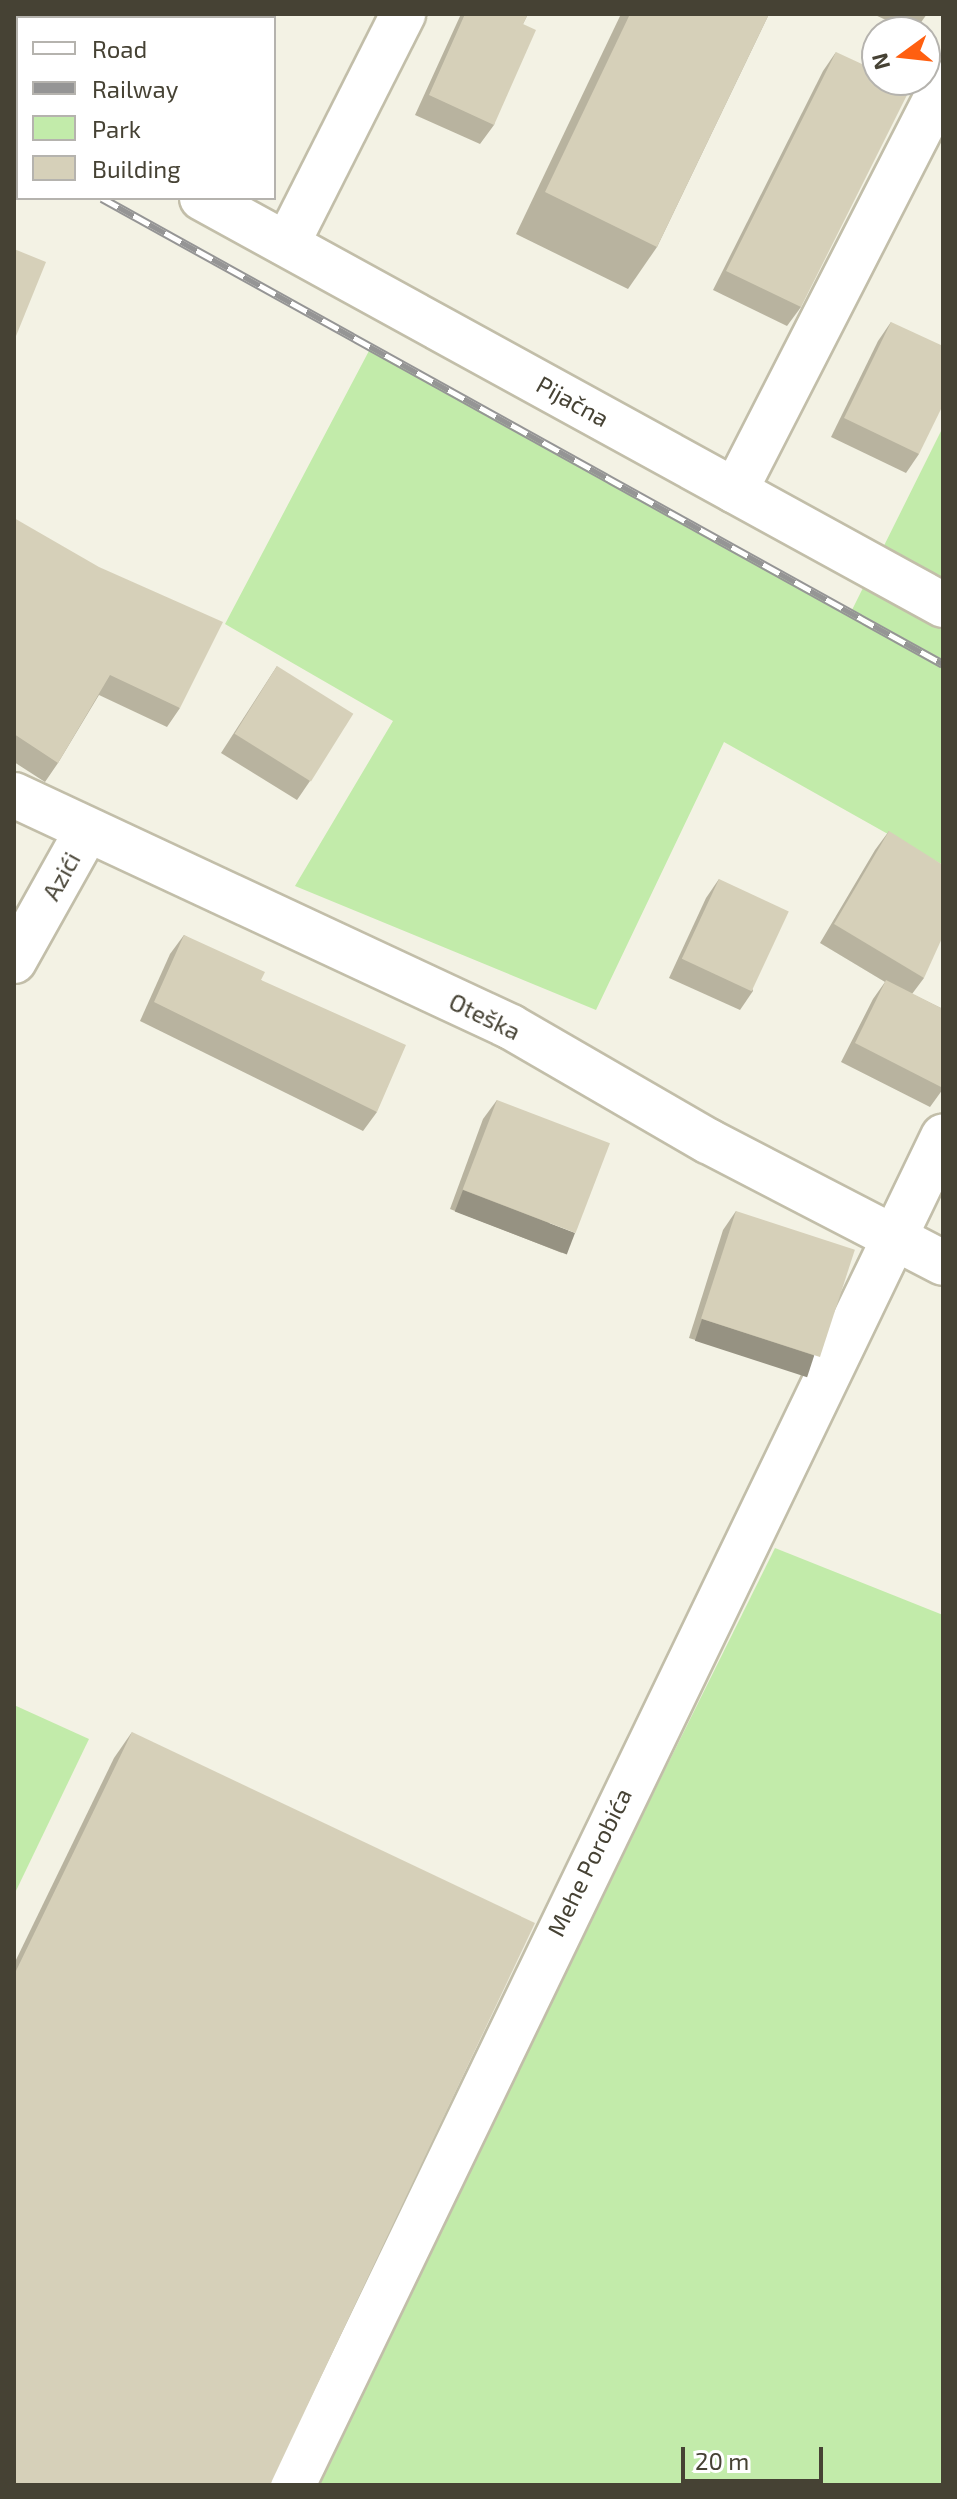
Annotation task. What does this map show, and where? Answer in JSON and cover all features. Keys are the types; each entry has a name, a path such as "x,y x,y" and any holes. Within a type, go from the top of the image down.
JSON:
{"street":[{"path":"287,244 403,14"},
{"path":"735,491 943,84"},
{"name":"Pijačna","path":"206,200 943,605"},
{"name":"Oteška","path":"14,795 85,834 511,1027 892,1242 943,1263"},
{"name":"Azići","path":"14,961 85,834"},
{"path":"892,1242 943,1137"},
{"name":"Mehe Porobića","path":"293,2485 892,1242"}],"green space":[{"path":"371,347 851,612 943,427 943,865 724,742 596,1010 295,886 393,721 225,624"},
{"path":"775,1548 943,1615 943,2485 310,2485"},
{"path":"14,1705 89,1739 14,1895"}],"building":[{"path":"173,14 230,14 229,16"},
{"path":"465,14 528,14 523,24 536,30 494,125 429,95"},
{"path":"630,14 769,14 657,247 545,192"},
{"path":"836,52 861,64 861,96 906,96 801,307 726,271"},
{"path":"14,249 46,262 14,341"},
{"path":"891,322 943,346 943,405 919,454 844,418"},
{"path":"14,518 99,567 223,622 180,708 110,675 58,763 14,734"},
{"path":"277,666 353,714 311,782 235,734"},
{"path":"889,831 943,865 943,936 924,978 834,924"},
{"path":"719,879 789,912 752,991 682,959"},
{"path":"184,935 265,972 261,980 406,1045 377,1112 154,1002"},
{"path":"886,980 943,1009 943,1088 855,1043"},
{"path":"497,1100 610,1143 576,1233 463,1190"},
{"path":"736,1211 855,1250 820,1357 701,1318"},
{"path":"132,1732 535,1923 270,2485 14,2485 14,1975"}],"railway":[{"path":"106,200 943,664"}]}
